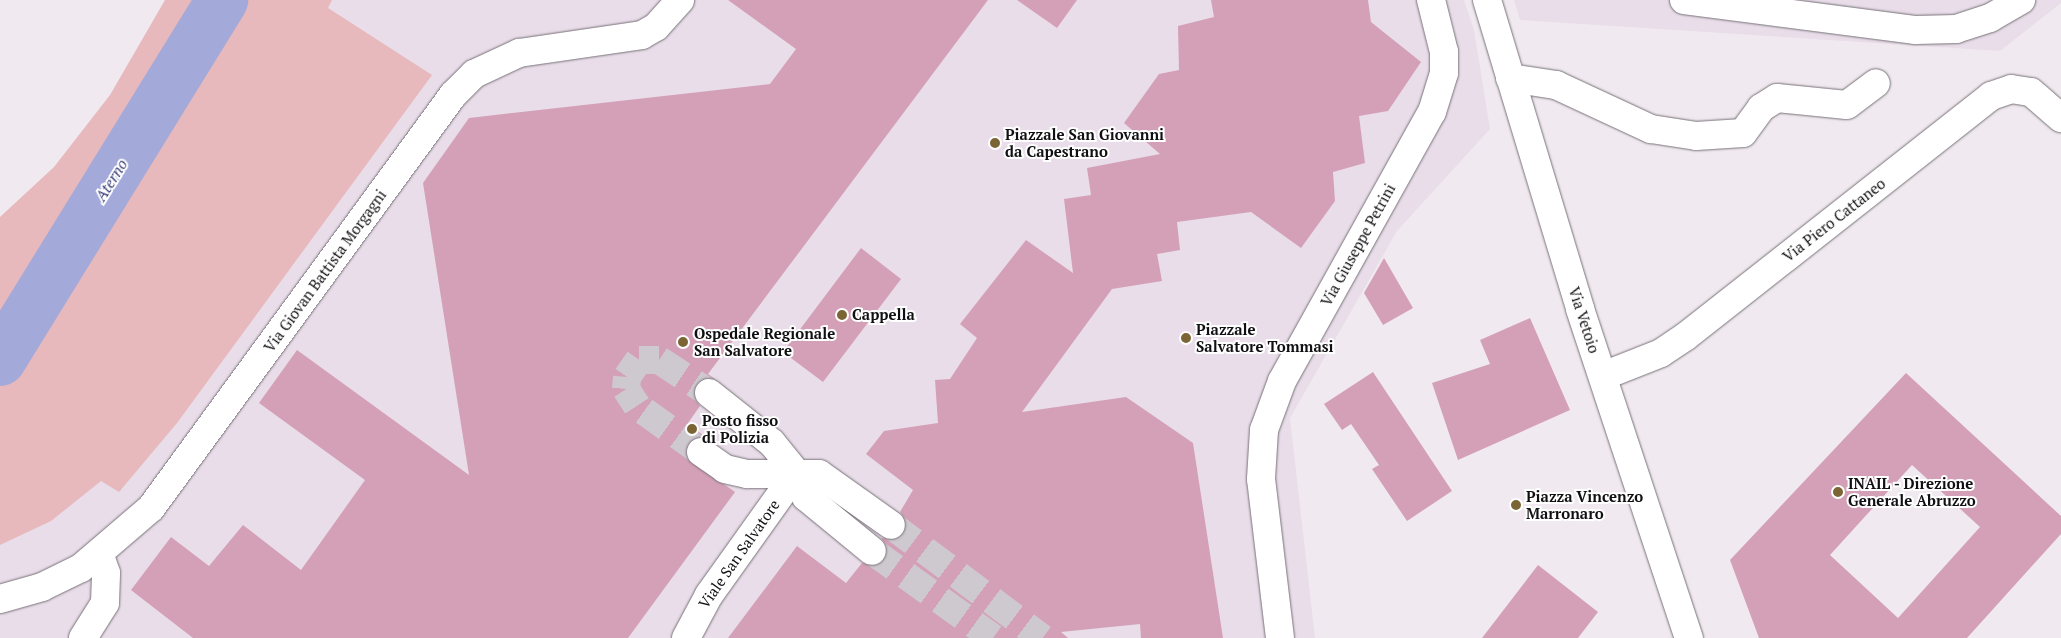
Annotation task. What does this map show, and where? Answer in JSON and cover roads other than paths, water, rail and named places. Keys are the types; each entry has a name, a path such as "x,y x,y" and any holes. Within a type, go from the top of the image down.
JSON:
{"street":[{"name":"Via Giuseppe Petrini","path":"1280,638 1261,479 1264,430 1282,381 1432,112 1444,73 1444,52 1431,0"},
{"path":"1684,0 1916,30 1956,29 1990,18 2021,0"},
{"name":"Via Giovan Battista Morgagni","path":"0,599 42,587 100,556 170,484 453,95 474,74 519,53 642,35 679,2"},
{"name":"Via Vetoio","path":"1496,5 1510,78 1603,376 1689,638"},
{"path":"1510,78 1556,85 1652,129 1696,136 1743,133 1761,108 1777,98 1847,105 1876,83"},
{"name":"Via Piero Cattaneo","path":"1603,376 1653,357 1685,337 1991,96 2011,89 2031,92 2061,118"},
{"path":"709,393 768,439 796,473 806,497 872,551"},
{"path":"701,452 735,472 819,474 833,481 892,525"},
{"name":"Viale San Salvatore","path":"686,638 708,595 796,473"},
{"path":"83,638 105,603 106,573 100,556"}],"waterway":[{"name":"Aterno","path":"0,360 222,0"}],"tunnel":[{"path":"701,452 637,406 626,389 627,377 639,360 659,360 709,393"},
{"path":"891,525 1042,638"},
{"path":"872,551 993,638"}],"place":[{"name":"Piazzale San Giovanni da Capestrano","path":"995,143"},
{"name":"Cappella","path":"842,315"},
{"name":"Piazzale Salvatore Tommasi","path":"1186,338"},
{"name":"Ospedale Regionale San Salvatore","path":"683,342"},
{"name":"Posto fisso di Polizia","path":"692,429"},
{"name":"INAIL - Direzione Generale Abruzzo","path":"1838,492"},
{"name":"Piazza Vincenzo Marronaro","path":"1516,505"}]}
